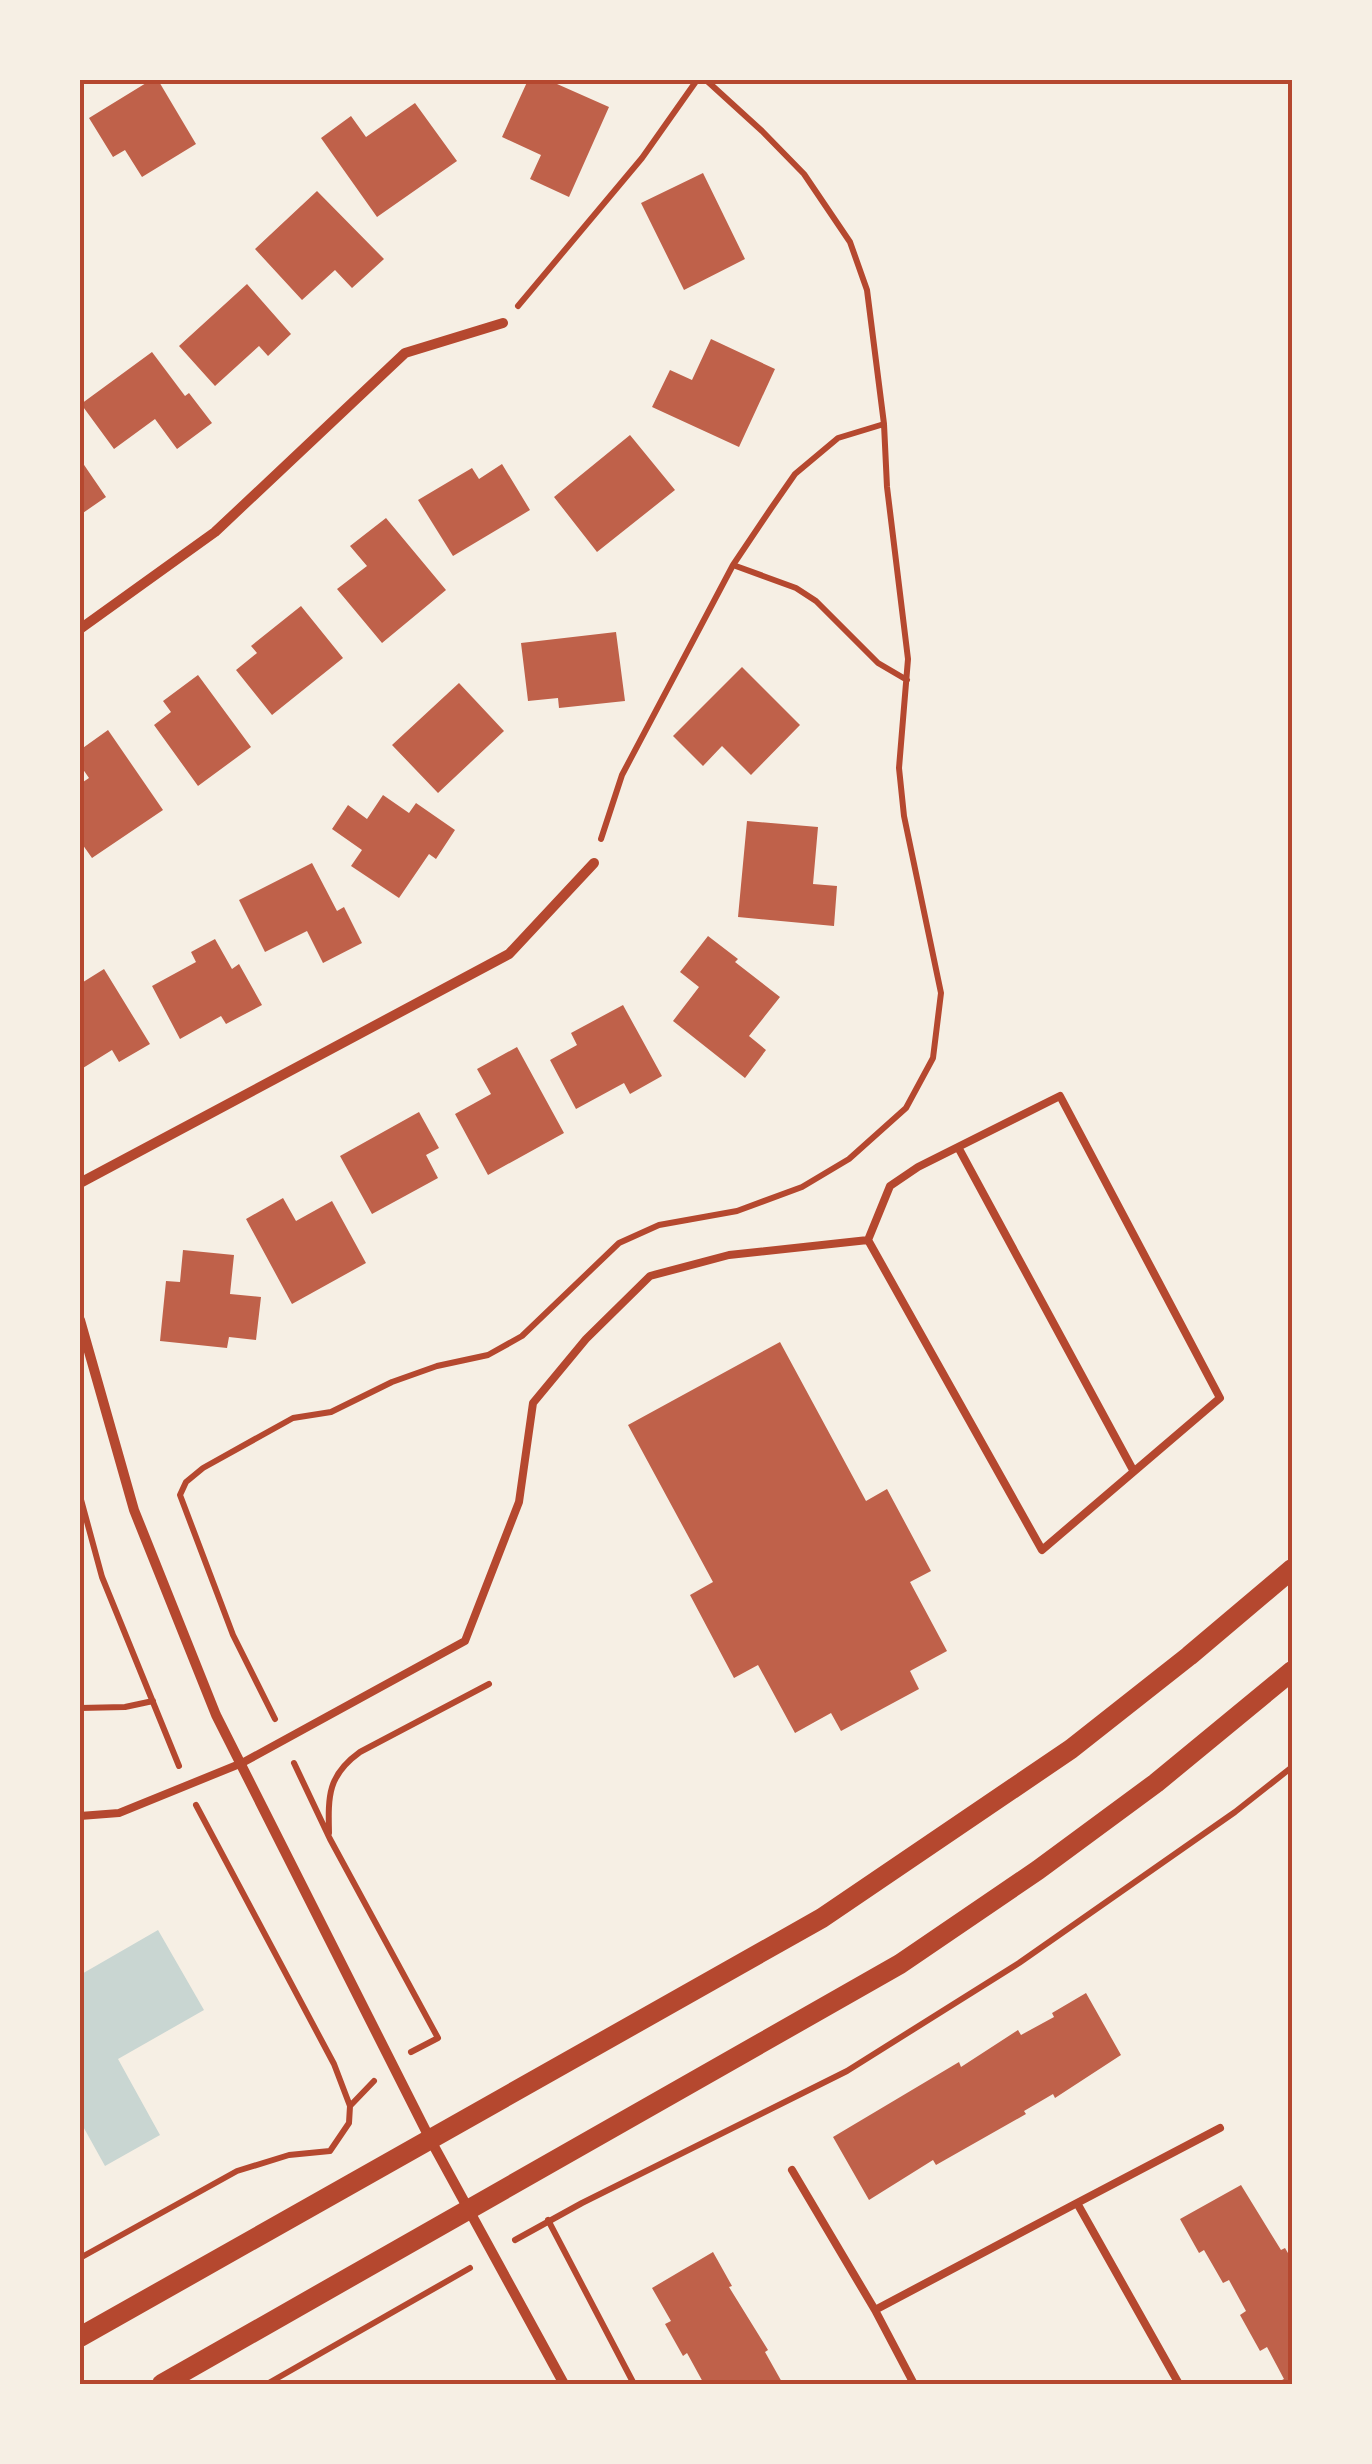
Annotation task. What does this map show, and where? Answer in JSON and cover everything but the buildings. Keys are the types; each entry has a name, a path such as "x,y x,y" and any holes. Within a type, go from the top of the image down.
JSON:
{"main road":[{"path":"80,2336 822,1918 1071,1749 1292,1568"},
{"path":"162,2384 900,1964 1156,1784 1292,1671"}],"street":[{"path":"80,629 215,532 405,354 503,323"},
{"path":"80,1183 509,954 594,863"},
{"path":"80,1320 134,1510 216,1715 430,2139 564,2384"}],"lane":[{"path":"1060,1096 1220,1398 1042,1550 868,1240 890,1186 918,1167 1060,1096"},
{"path":"958,1147 1133,1470"},
{"path":"80,1816 118,1813 242,1763 466,1640 519,1502 533,1403 586,1339 650,1276 729,1255 868,1240"},
{"path":"875,2310 1220,2128"},
{"path":"792,2170 914,2384"},
{"path":"1077,2203 1179,2384"}],"path":[{"path":"503,323 642,158 697,80"},
{"path":"594,863 622,775 733,565 795,474 838,438 884,424 866,290 850,242 804,174 706,80"},
{"path":"733,565 796,588 816,602 878,663 907,680"},
{"path":"330,1839 328,1795 341,1766 488,1684"},
{"path":"80,1708 125,1707 153,1700"},
{"path":"634,2384 548,2220 847,2071 1019,1963 1292,1768"},
{"path":"268,2384 448,2281"}],"shaded area":[{"path":"158,1930 204,2010 118,2059 160,2135 105,2166 80,2121 80,1975"}]}
